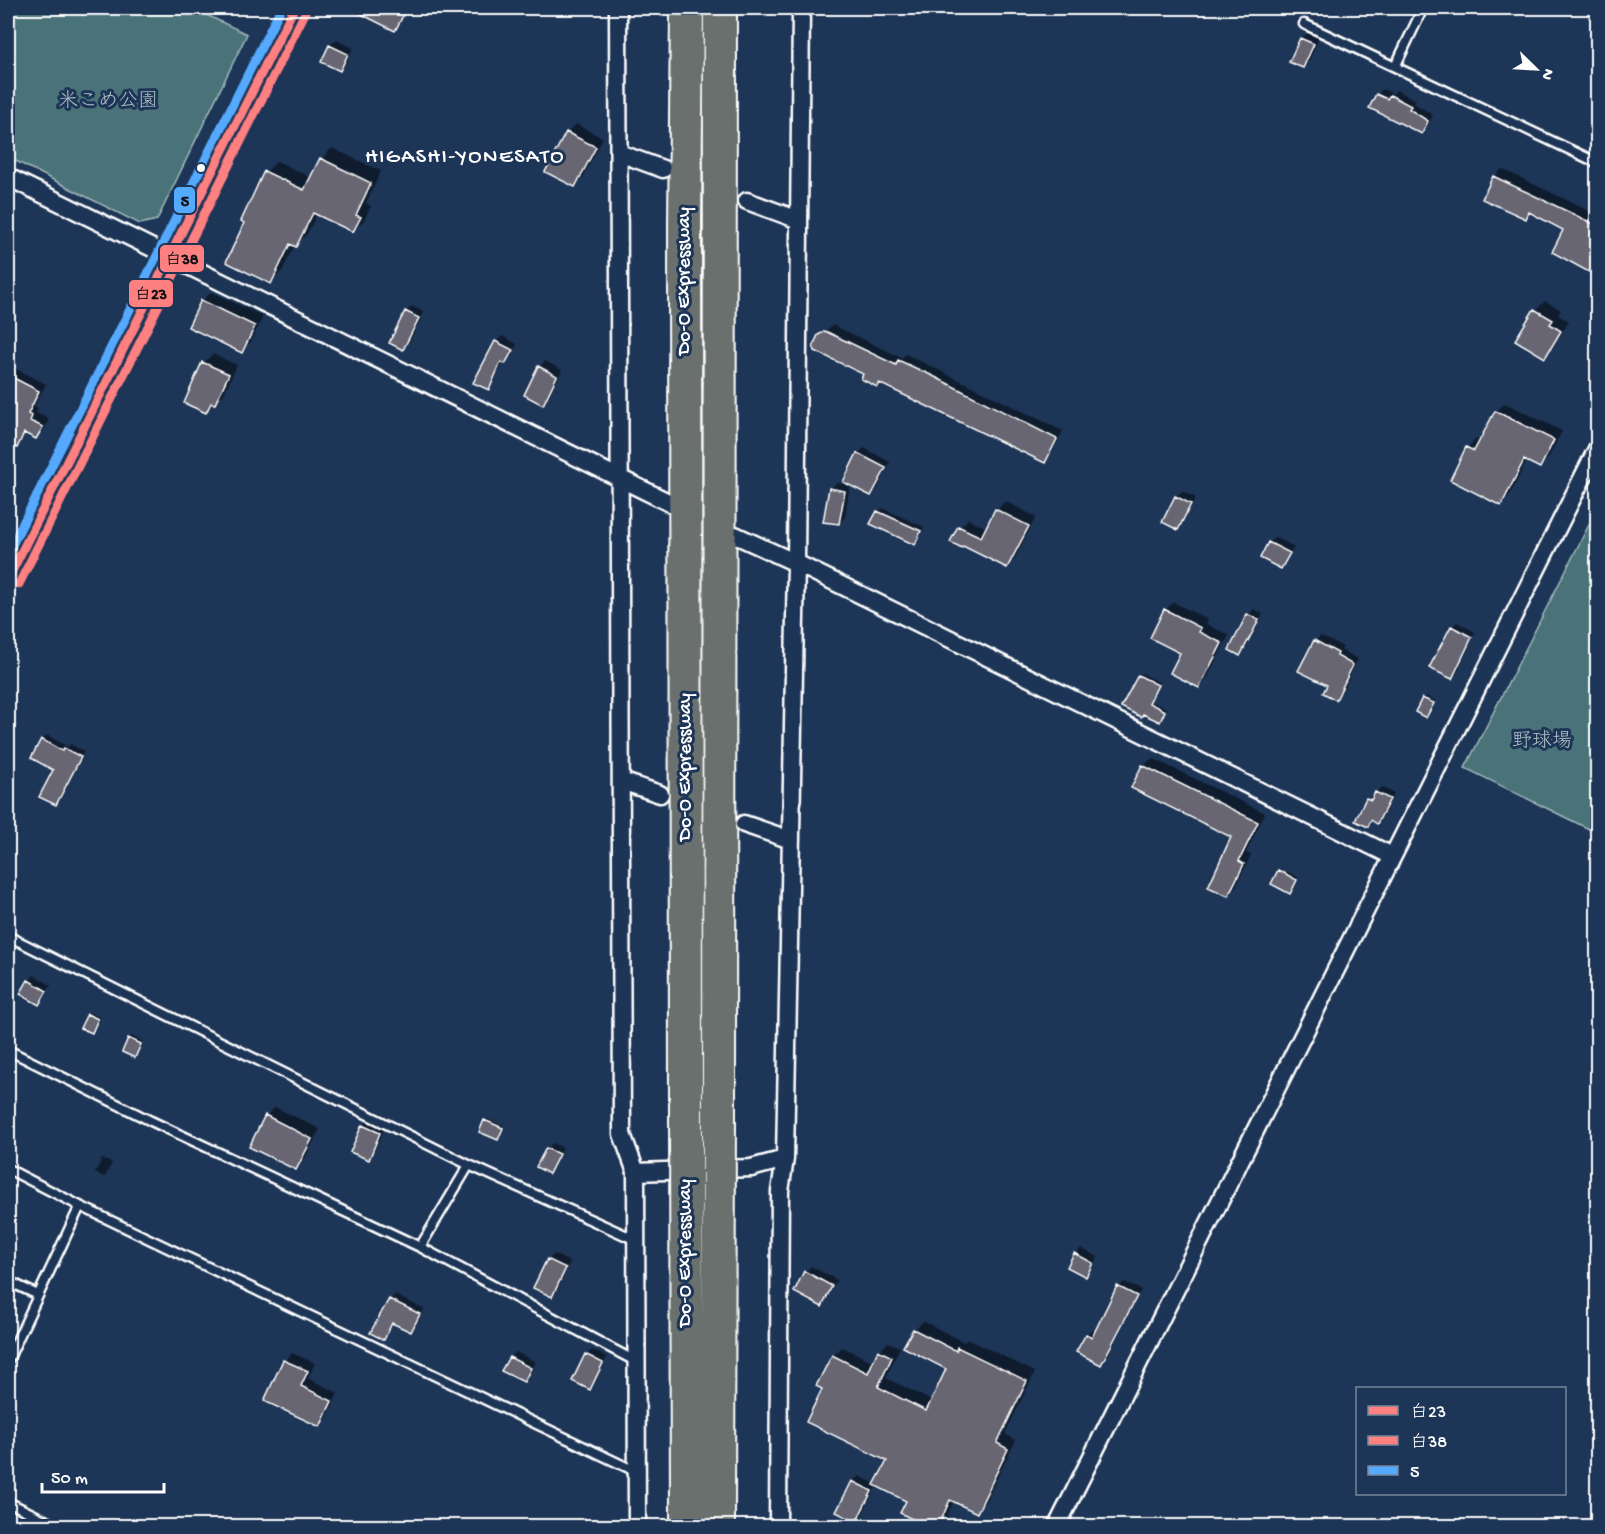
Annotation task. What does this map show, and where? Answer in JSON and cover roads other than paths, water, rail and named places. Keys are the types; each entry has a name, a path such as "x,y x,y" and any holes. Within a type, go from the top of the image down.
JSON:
{"highway":[{"name":"Do-O Expressway","path":"687,8 685,223 687,1527"},
{"name":"Do-O Expressway","path":"718,1527 720,8"}],"main road":[{"path":"8,579 294,8"}],"street":[{"path":"618,8 622,1134 636,1172 638,1527"},
{"path":"778,1527 780,1191 785,1159 796,563 801,8"},
{"path":"619,153 663,169"},
{"path":"8,177 674,505"},
{"path":"747,201 799,220"},
{"path":"1056,1527 1598,447"},
{"path":"735,535 1392,856"},
{"path":"621,781 660,794"},
{"path":"744,824 791,840"},
{"path":"636,1172 751,1168 785,1159"}],"lane":[{"path":"1395,67 1423,8"},
{"path":"1304,24 1598,163"},
{"path":"8,936 470,1165 636,1240"},
{"path":"8,1050 151,1121 420,1247 637,1362"},
{"path":"420,1247 470,1165"},
{"path":"8,1169 80,1206 637,1473"},
{"path":"8,1360 80,1206"},
{"path":"8,1281 38,1295"},
{"path":"8,1502 57,1527"}],"tunnel":[{"path":"660,794 744,824"}],"district":[{"name":"HIGASHI-YONESATO","path":"465,158"}],"park label":[{"name":"米こめ公園","path":"108,102"},
{"name":"野球場","path":"1542,742"}]}
